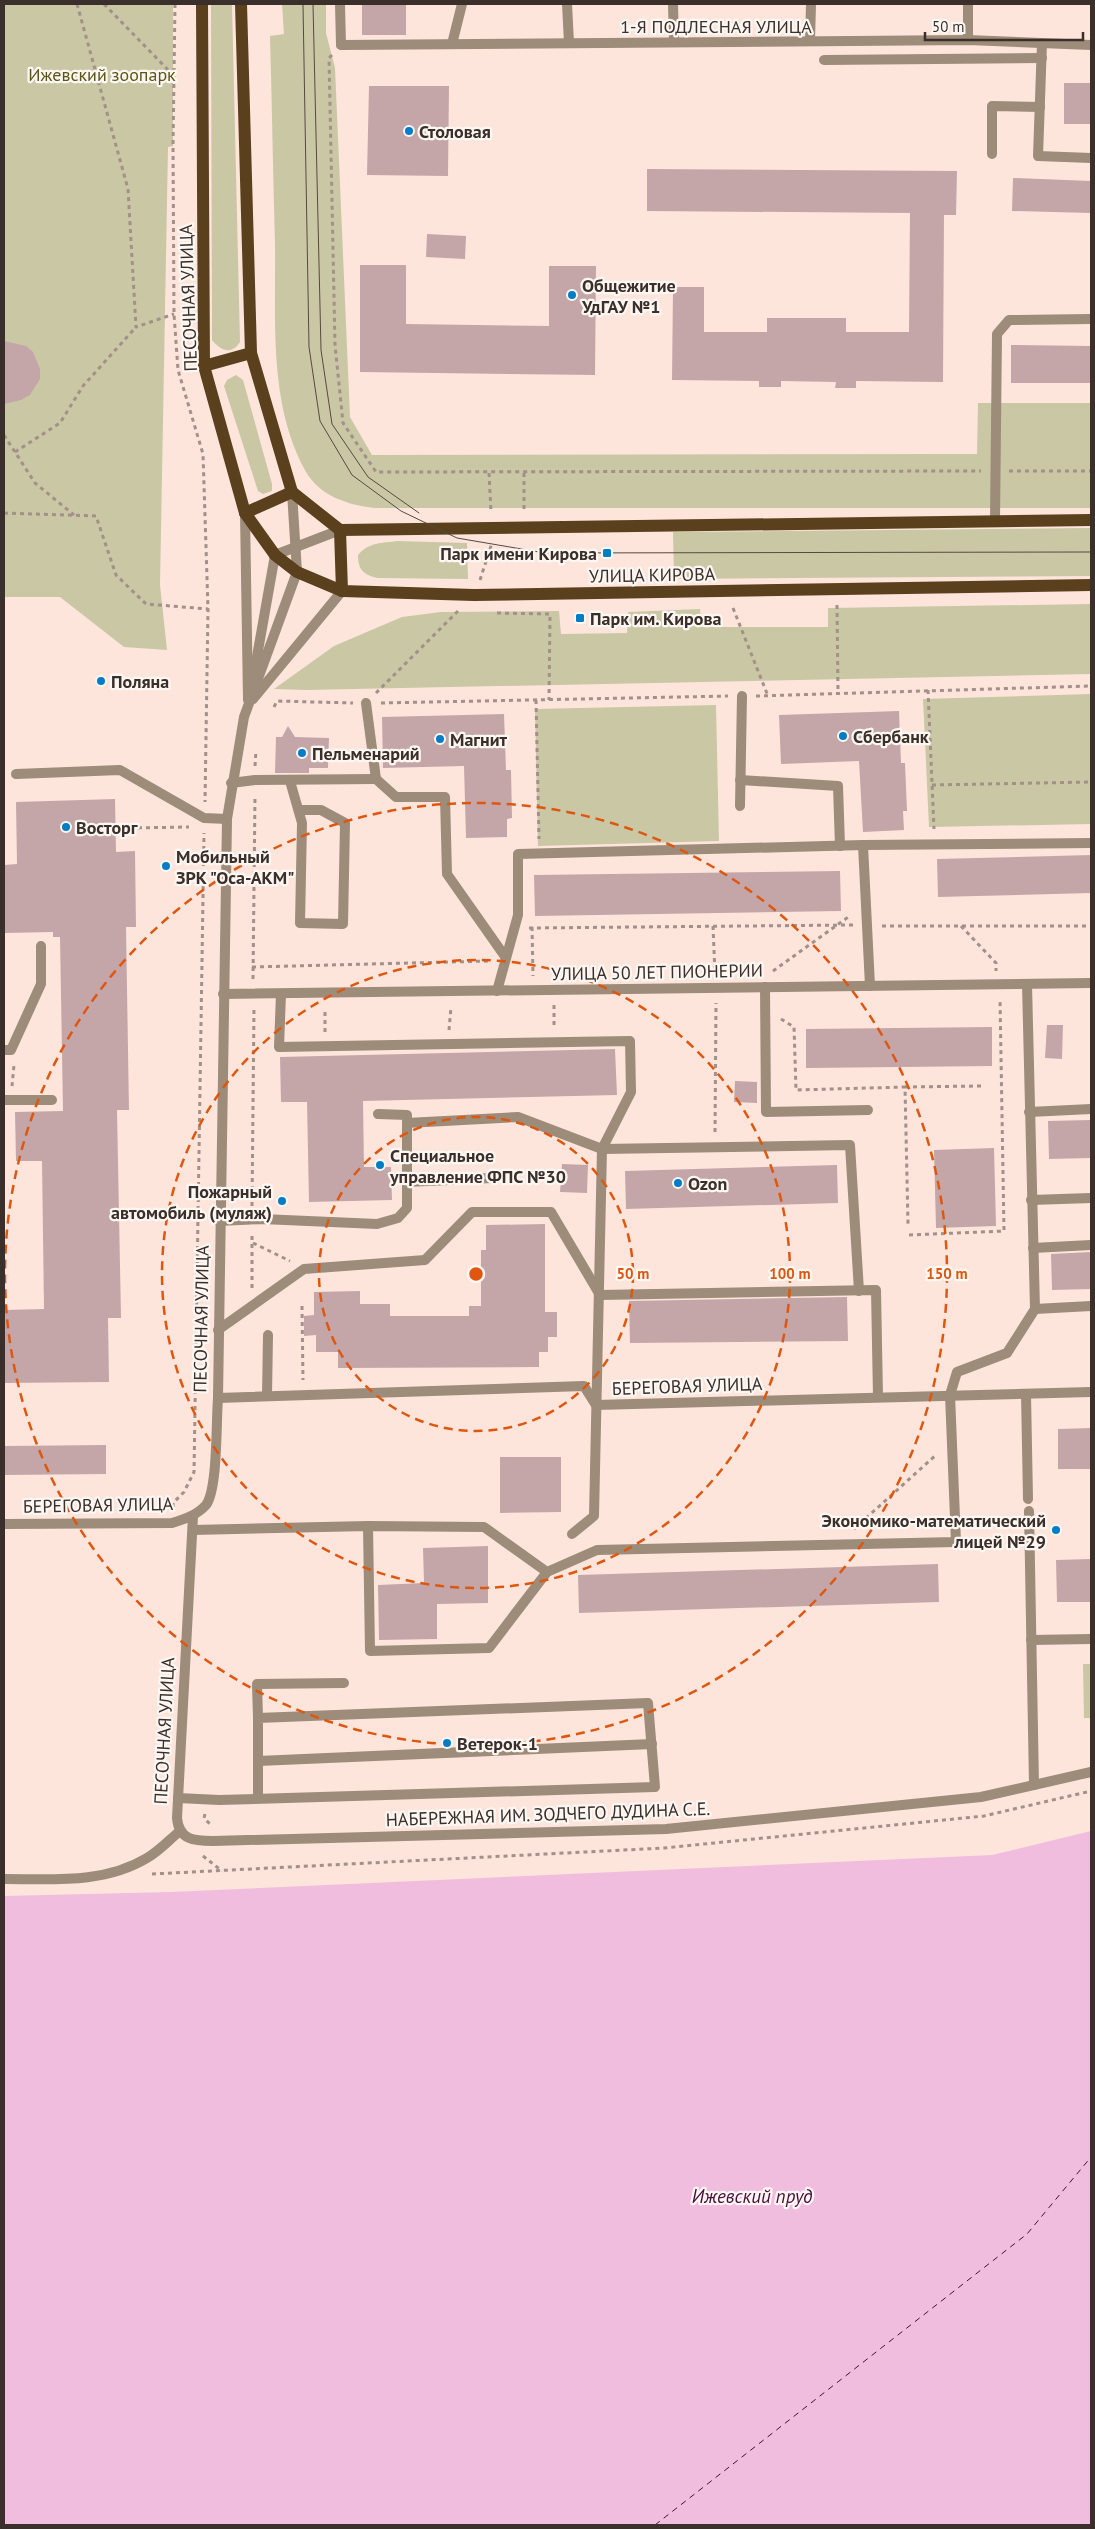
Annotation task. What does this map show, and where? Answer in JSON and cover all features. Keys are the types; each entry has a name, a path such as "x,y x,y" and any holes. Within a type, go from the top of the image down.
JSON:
{"main road":[{"name":"ПЕСОЧНАЯ УЛИЦА","path":"202,4 204,366 245,513"},
{"name":"ПЕСОЧНАЯ УЛИЦА","path":"241,4 251,353 292,492"},
{"path":"204,366 251,353"},
{"path":"245,513 292,492 340,530 1091,520"},
{"name":"УЛИЦА КИРОВА","path":"245,513 274,555 296,572 342,591 474,595 1091,585"},
{"path":"340,530 342,591"}],"street":[{"path":"340,4 342,45"},
{"path":"452,44 462,4"},
{"path":"567,4 569,43"},
{"path":"673,4 674,42"},
{"path":"810,41 811,4"},
{"path":"968,4 968,40"},
{"name":"1-Я ПОДЛЕСНАЯ УЛИЦА","path":"342,45 968,40 1091,45"},
{"path":"1042,43 1038,156 1091,158"},
{"path":"824,60 1042,58"},
{"path":"992,154 992,106 1040,106"},
{"path":"994,520 997,334 1009,320 1091,319"},
{"name":"ПЕСОЧНАЯ УЛИЦА","path":"182,1834 177,1818 193,1516 206,1504 212,1489 218,1398 219,1221 227,818 240,735 248,706 296,572 292,492"},
{"name":"ПЕСОЧНАЯ УЛИЦА","path":"245,513 248,706"},
{"path":"274,555 340,530"},
{"name":"ПЕСОЧНАЯ УЛИЦА","path":"248,706 274,555"},
{"name":"ПЕСОЧНАЯ УЛИЦА","path":"248,706 342,591"},
{"path":"740,806 742,696"},
{"path":"366,703 376,779 396,797 445,797 447,874 505,959"},
{"path":"16,774 120,770 204,822 227,818"},
{"path":"231,783 376,779"},
{"path":"740,780 838,786 840,846"},
{"path":"290,781 302,823 300,923 343,924 345,823 321,810 299,810"},
{"path":"497,991 518,914 518,854 863,845 1091,843"},
{"path":"863,845 870,986"},
{"path":"4,1050 12,1050 41,984 41,946"},
{"name":"УЛИЦА 50 ЛЕТ ПИОНЕРИИ","path":"223,994 1091,983"},
{"path":"368,1526 370,1651 489,1648 547,1572 597,1550 956,1542 950,1396 957,1372 1007,1352 1035,1308 1027,984"},
{"path":"765,987 766,1112 868,1110"},
{"path":"281,994 279,1048 630,1040 631,1092 602,1149 594,1516 572,1534"},
{"path":"4,1100 52,1100"},
{"path":"1029,1112 1091,1109"},
{"path":"219,1221 262,1219 377,1224 398,1218 407,1208 407,1115 378,1114"},
{"path":"407,1123 518,1117 602,1149 850,1145 859,1291"},
{"path":"407,1182 491,1178"},
{"path":"1032,1200 1091,1198"},
{"path":"218,1330 304,1269 425,1260 472,1212 551,1212 600,1295"},
{"path":"1033,1248 1091,1246"},
{"path":"600,1295 876,1290 878,1397"},
{"path":"1035,1308 1091,1306"},
{"path":"267,1396 268,1335"},
{"name":"БЕРЕГОВАЯ УЛИЦА","path":"218,1398 584,1386 596,1405 1091,1392"},
{"path":"1022,1394 1028,1499"},
{"path":"1029,1511 1034,1785"},
{"name":"БЕРЕГОВАЯ УЛИЦА","path":"4,1524 172,1523 193,1516"},
{"path":"192,1530 368,1526 484,1526 547,1572"},
{"path":"1031,1640 1091,1639"},
{"path":"258,1798 257,1684 344,1683"},
{"path":"178,1798 258,1798 655,1787 648,1703 258,1718"},
{"path":"258,1761 652,1744"},
{"name":"НАБЕРЕЖНАЯ ИМ. ЗОДЧЕГО ДУДИНА С.Е.","path":"182,1834 198,1841 213,1841 666,1829 981,1797 1091,1772"},
{"path":"4,1879 102,1876 130,1868 150,1857 182,1834"}],"path":[{"path":"77,4 128,189 136,327"},
{"path":"104,4 174,76"},
{"path":"342,45 329,58 334,345 343,423 376,472 1091,471"},
{"path":"15,452 60,423 83,386 136,327 174,314"},
{"path":"4,434 35,483 74,515"},
{"path":"524,473 524,509"},
{"path":"4,513 96,516 116,575 146,604 208,609"},
{"path":"837,589 838,692"},
{"path":"727,591 768,696"},
{"path":"456,613 466,613"},
{"path":"494,613 550,614 550,700"},
{"path":"274,706 277,701 366,703 768,696 838,692 1091,686"},
{"path":"928,690 935,845"},
{"path":"172,1523 172,1503 184,1492 194,1472 205,700"},
{"path":"536,700 539,853"},
{"path":"932,786 1091,782"},
{"path":"130,828 204,822"},
{"path":"750,987 866,905"},
{"path":"532,919 533,990"},
{"path":"514,929 839,924"},
{"path":"867,926 1091,926"},
{"path":"961,926 996,963"},
{"path":"252,967 505,959"},
{"path":"909,1235 1004,1231 1000,999"},
{"path":"554,1005 554,1042"},
{"path":"448,1044 451,1006"},
{"path":"325,1008 325,1047"},
{"path":"715,1147 716,1020"},
{"path":"12,1093 14,1065"},
{"path":"905,1087 982,1086"},
{"path":"252,1243 304,1269"},
{"path":"302,1306 303,1384"},
{"path":"836,1544 952,1440"},
{"path":"205,1799 204,1818 212,1827"}],"green space":[{"name":"Ижевский зоопарк","path":"4,4 173,4 173,146 168,147 160,585 167,650 124,647 60,597 4,597"},
{"path":"211,4 232,4 240,342 233,349 229,350 222,349 212,340"},
{"path":"282,4 326,4 326,33 335,68 350,417 372,455 977,454 978,403 1091,403 1091,508 374,508 345,502 327,493 306,472 294,446 285,418 277,361 270,36 284,34"},
{"path":"236,375 243,380 272,484 272,491 263,494 258,491 224,386 227,380"},
{"path":"1091,528 1091,576 674,579 673,532"},
{"path":"398,541 467,543 468,579 378,578 362,571 358,555 362,551 376,544"},
{"path":"1091,604 1091,674 306,690 274,689 334,646 402,617 441,612 559,611 561,634 627,633 628,612 700,609 701,627 828,627 828,608"},
{"path":"1091,694 1091,824 929,827 923,699"},
{"path":"716,705 719,841 538,846 535,709"},
{"path":"1083,1664 1091,1664 1091,1718 1084,1718"}],"water":[{"name":"Ижевский пруд","path":"1091,1831 1091,2525 4,2525 4,1896 171,1892 992,1855"}],"building":[{"path":"362,4 406,4 406,35 362,35"},
{"path":"1064,83 1091,83 1091,124 1064,124"},
{"name":"Столовая","path":"369,86 449,86 448,176 367,175"},
{"path":"647,169 957,171 956,215 944,215 943,382 856,381 856,388 835,388 836,382 781,381 781,387 759,387 759,381 672,380 673,287 704,287 704,332 767,332 767,318 846,318 846,332 909,332 910,213 647,211"},
{"path":"1013,178 1091,181 1091,213 1012,211"},
{"path":"427,234 466,236 465,259 426,257"},
{"name":"Общежитие УдГАУ №1","path":"360,265 406,265 406,324 549,326 549,266 596,266 595,375 360,372"},
{"path":"4,341 26,346 33,352 40,369 40,379 30,395 21,400 4,404"},
{"path":"1011,345 1091,346 1091,383 1011,383"},
{"path":"899,711 901,763 905,763 907,811 903,811 904,830 863,832 859,761 781,764 779,715"},
{"path":"504,714 506,770 511,770 512,818 507,819 507,837 466,838 464,766 383,768 382,717"},
{"name":"Пельменарий","path":"288,726 295,737 329,738 328,768 309,768 309,773 275,773 276,737 282,737"},
{"path":"115,799 116,852 135,851 136,927 126,927 129,1110 117,1110 121,1318 108,1318 109,1382 4,1383 4,1310 44,1309 42,1161 16,1161 15,1112 63,1111 60,937 53,937 53,932 4,933 4,865 17,864 16,802"},
{"path":"1091,855 1091,893 938,897 937,859"},
{"path":"840,871 841,911 535,916 534,875"},
{"path":"1047,1025 1063,1025 1062,1059 1045,1058"},
{"path":"992,1027 992,1066 806,1068 806,1029"},
{"path":"615,1049 617,1095 363,1101 364,1167 391,1167 392,1200 309,1202 307,1102 281,1102 280,1057"},
{"path":"735,1081 757,1082 757,1103 734,1102"},
{"path":"1091,1120 1091,1158 1049,1159 1048,1121"},
{"path":"994,1148 996,1226 936,1228 934,1150"},
{"path":"562,1164 588,1165 587,1193 560,1192"},
{"path":"837,1165 838,1203 626,1209 625,1171"},
{"path":"545,1224 545,1312 557,1312 557,1337 548,1337 548,1352 539,1352 539,1367 338,1368 338,1352 316,1352 316,1335 304,1336 304,1316 314,1315 314,1292 360,1291 360,1304 390,1304 390,1316 469,1316 469,1306 481,1306 481,1250 486,1250 486,1225"},
{"path":"1091,1252 1091,1289 1052,1290 1051,1254"},
{"path":"847,1297 848,1341 630,1343 629,1301"},
{"path":"1091,1428 1091,1469 1058,1469 1058,1429"},
{"path":"106,1445 106,1474 4,1475 4,1446"},
{"path":"500,1457 561,1457 561,1512 500,1513"},
{"path":"488,1546 488,1603 437,1604 437,1639 379,1640 378,1585 424,1583 423,1548"},
{"path":"1091,1559 1091,1602 1057,1602 1056,1560"},
{"path":"938,1564 939,1602 579,1613 578,1575"}],"ferry route":[{"path":"655,2525 1027,2234 1091,2157"}],"tram line":[{"path":"303,4 309,347 320,421 352,475 401,511 457,538 545,553 1091,552"},
{"path":"313,4 321,350 332,424 368,477 419,513"}],"place":[{"name":"Столовая","path":"409,131"},
{"name":"Общежитие УдГАУ №1","path":"572,295"},
{"name":"Парк имени Кирова","path":"607,553"},
{"name":"Парк им. Кирова","path":"580,618"},
{"name":"Поляна","path":"101,681"},
{"name":"Сбербанк","path":"843,736"},
{"name":"Магнит","path":"440,739"},
{"name":"Пельменарий","path":"302,753"},
{"name":"Восторг","path":"66,827"},
{"name":"Мобильный ЗРК \"Оса-АКМ\"","path":"166,866"},
{"name":"Специальное управление ФПС №30","path":"380,1165"},
{"name":"Ozon","path":"678,1183"},
{"name":"Пожарный автомобиль (муляж)","path":"282,1201"},
{"name":"Экономико-математический лицей №29","path":"1056,1530"},
{"name":"Ветерок-1","path":"447,1743"}]}
